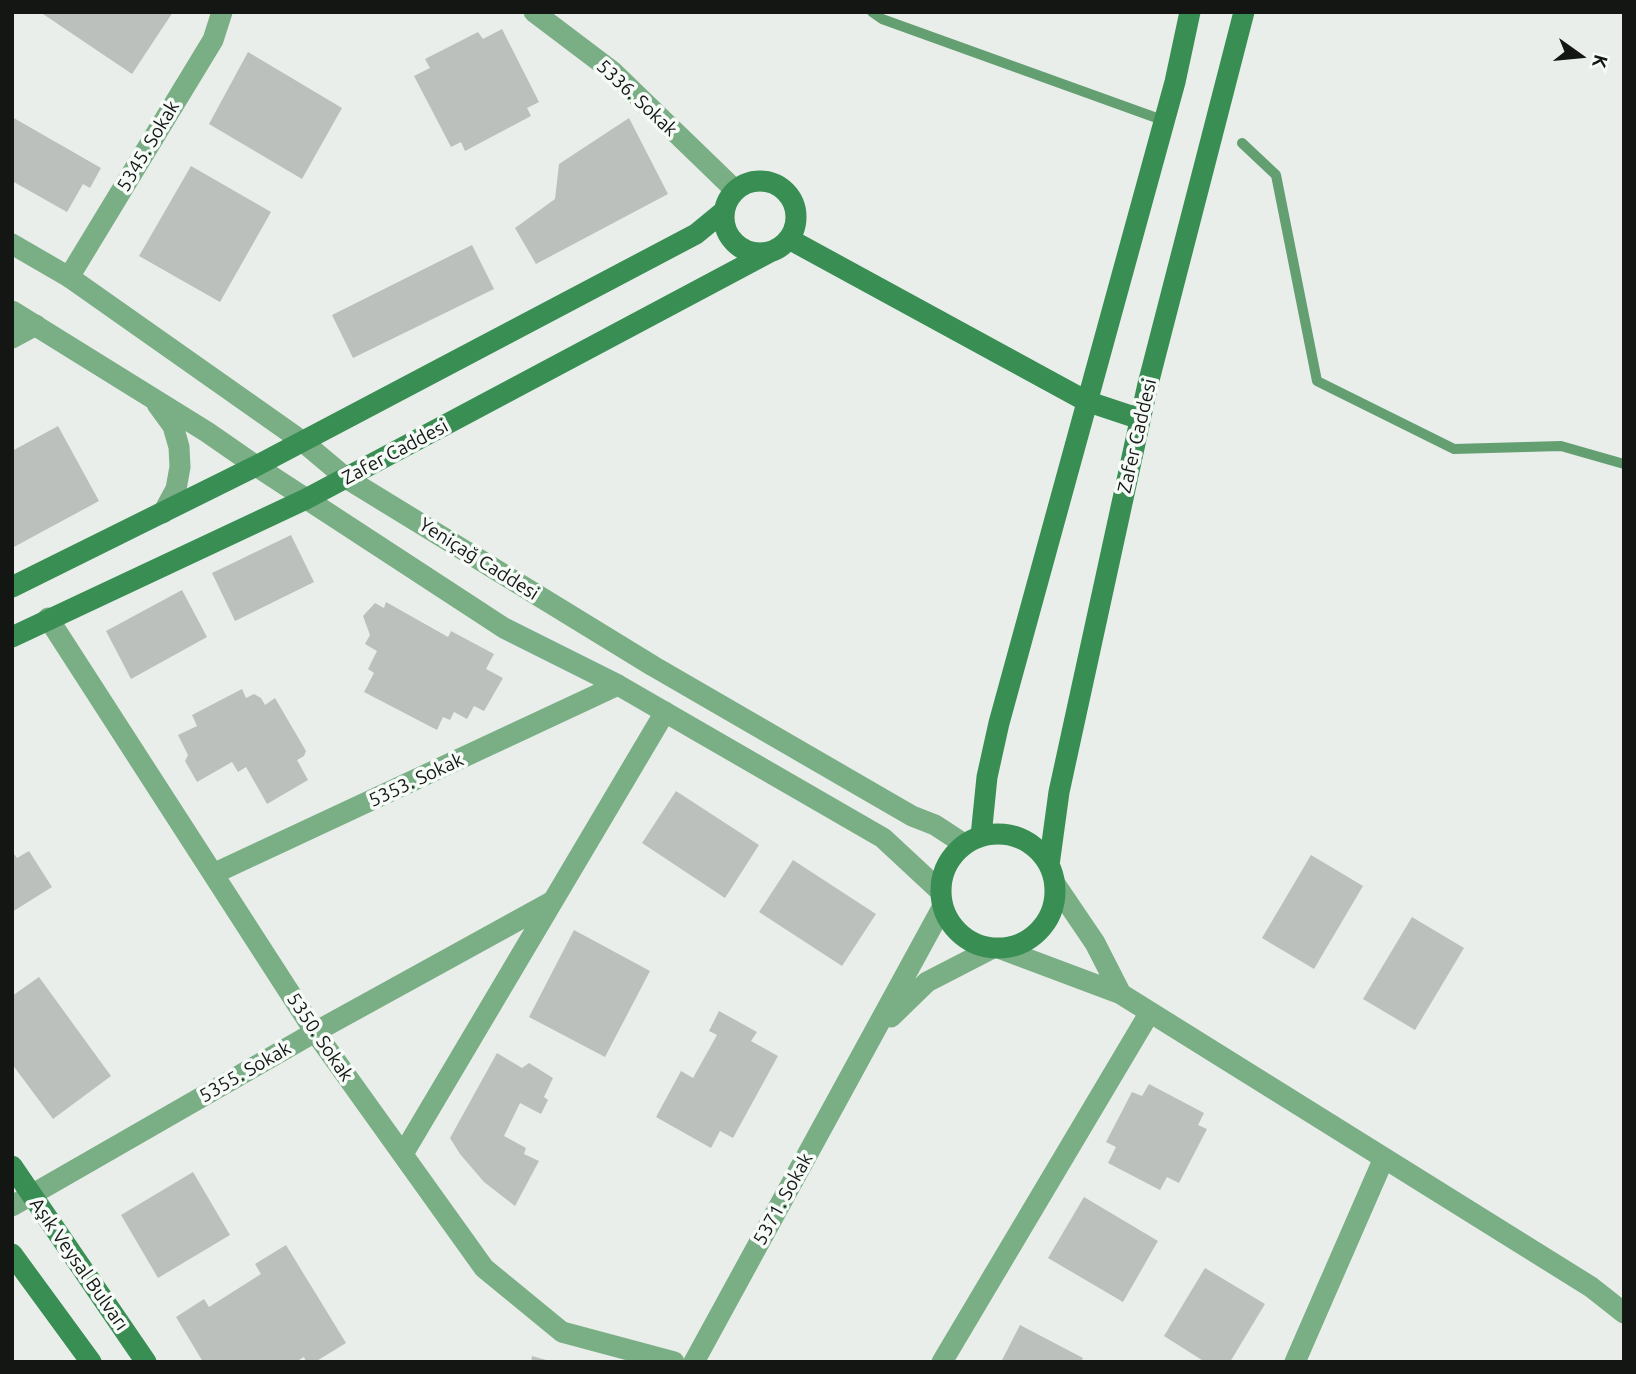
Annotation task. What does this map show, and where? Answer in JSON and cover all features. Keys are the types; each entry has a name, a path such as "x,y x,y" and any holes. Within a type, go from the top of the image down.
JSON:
{"main road":[{"path":"973,840 999,723 1175,82 1190,12"},
{"name":"Zafer Caddesi","path":"1052,874 1059,792 1140,419 1244,12"},
{"path":"769,181 780,186 795,204 795,228 781,247 757,254 736,244 724,223 728,199 735,190 745,183 769,181"},
{"path":"12,587 256,466 696,234 724,211"},
{"path":"789,239 1086,401 1140,419"},
{"name":"Zafer Caddesi","path":"12,637 306,499 770,252"},
{"path":"1001,833 1021,838 1037,849 1052,874 1055,902 1048,920 1035,935 1019,945 996,949 975,944 961,936 950,923 941,899 943,873 951,857 973,840 1001,833"},
{"name":"Aşık Veysal Bulvarı","path":"12,1166 146,1362"},
{"path":"12,1254 91,1362"}],"street":[{"name":"5345. Sokak","path":"69,277 213,40 222,12"},
{"name":"5336. Sokak","path":"534,12 612,71 735,190"},
{"name":"Yeniçağ Caddesi","path":"12,244 69,277 302,441 346,478 653,666 912,816 973,840"},
{"path":"12,311 207,432 504,628 618,685 883,838 941,899"},
{"path":"12,338 36,325"},
{"path":"152,397 173,426 179,447 180,467 176,489 163,513"},
{"name":"5350. Sokak","path":"48,618 315,1032 484,1268 562,1332 674,1362"},
{"name":"5353. Sokak","path":"214,874 618,685"},
{"path":"403,1154 665,712"},
{"path":"1052,874 1121,994"},
{"name":"5371. Sokak","path":"694,1362 872,1036 941,899"},
{"name":"5355. Sokak","path":"12,1206 315,1032 553,901"},
{"path":"872,1036 928,982 996,949 1121,994 1591,1287 1624,1313"},
{"path":"942,1362 1150,1012"},
{"path":"1295,1362 1384,1158"}],"building":[{"path":"40,12 173,12 132,74"},
{"path":"502,29 539,102 527,108 531,116 465,151 461,142 451,147 414,76 430,68 425,59 478,32 483,39"},
{"path":"248,52 342,108 302,179 209,124"},
{"path":"12,117 101,168 90,188 83,184 67,212 12,181"},
{"path":"629,118 668,194 536,264 515,228 555,199 559,164"},
{"path":"191,166 271,212 220,302 139,256"},
{"path":"472,245 494,289 353,358 332,315"},
{"path":"58,426 99,501 12,548 12,451"},
{"path":"291,535 314,582 235,621 212,573"},
{"path":"182,590 207,637 131,679 106,631"},
{"path":"386,602 448,637 451,631 494,654 486,669 503,678 484,711 474,706 467,719 454,712 450,720 443,717 437,730 364,692 374,673 368,669 377,651 365,644 370,635 363,616 375,603 384,608"},
{"path":"242,689 246,698 254,694 261,698 265,705 275,698 306,751 304,756 297,760 308,780 267,804 246,767 238,772 232,762 197,782 185,761 188,755 178,735 197,726 192,715"},
{"path":"676,791 759,845 725,898 642,843"},
{"path":"12,851 17,858 29,851 52,887 12,912"},
{"path":"1311,855 1363,886 1314,969 1262,938"},
{"path":"793,860 876,914 842,966 759,912"},
{"path":"1412,917 1464,948 1415,1030 1363,999"},
{"path":"574,930 650,971 605,1057 529,1017"},
{"path":"39,977 111,1076 53,1119 12,1064 12,996"},
{"path":"719,1011 757,1032 751,1041 778,1056 733,1138 720,1131 711,1148 656,1117 681,1071 693,1078 717,1035 709,1031"},
{"path":"497,1053 522,1068 529,1063 553,1078 544,1097 548,1100 541,1114 520,1103 504,1136 526,1148 524,1154 539,1161 515,1206 484,1182 450,1138"},
{"path":"1149,1084 1204,1113 1198,1125 1207,1129 1179,1183 1167,1177 1160,1190 1108,1163 1116,1147 1106,1142 1132,1092 1142,1096"},
{"path":"193,1172 230,1235 158,1278 121,1215"},
{"path":"1084,1197 1158,1241 1123,1302 1048,1258"},
{"path":"286,1245 346,1343 315,1362 306,1362 304,1357 296,1362 203,1362 176,1317 204,1299 209,1307 261,1274 255,1264"},
{"path":"1205,1268 1265,1304 1230,1362 1205,1362 1164,1336"},
{"path":"1020,1325 1083,1358 1081,1362 1001,1362"},
{"path":"532,1356 550,1361 550,1362 531,1362"}],"waterway":[{"path":"872,12 882,19 1154,117"},
{"path":"1242,143 1276,175 1317,381 1454,449 1561,446 1624,464"}]}
